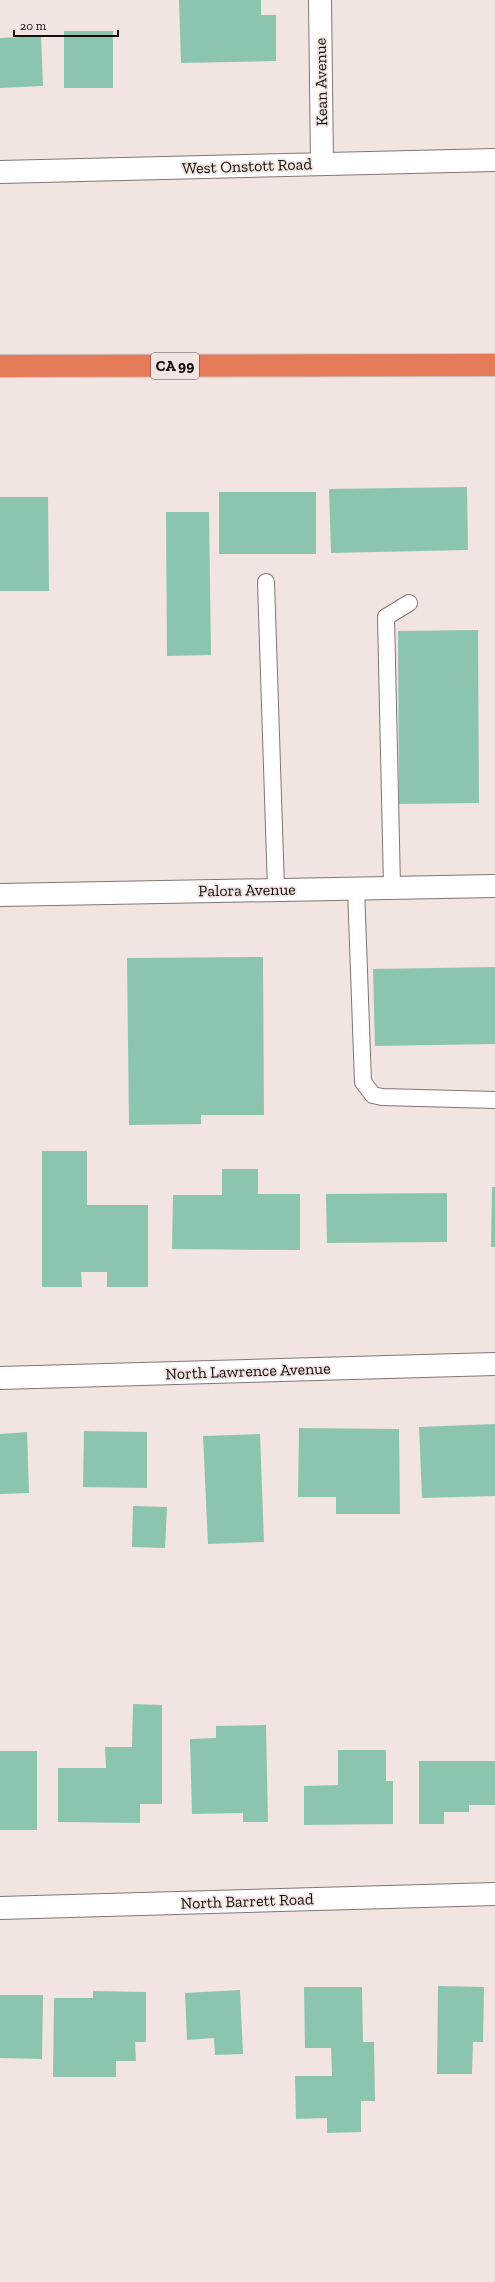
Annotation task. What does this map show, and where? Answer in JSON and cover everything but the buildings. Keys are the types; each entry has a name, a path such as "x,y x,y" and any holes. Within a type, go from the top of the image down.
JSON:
{"highway":[{"name":"CA 99","path":"0,366 495,365"}],"street":[{"name":"Kean Avenue","path":"320,0 322,164"},
{"name":"West Onstott Road","path":"0,172 495,160"},
{"name":"Palora Avenue","path":"0,895 495,886"},
{"name":"North Lawrence Avenue","path":"0,1378 495,1364"},
{"name":"North Barrett Road","path":"0,1908 495,1894"}],"lane":[{"path":"266,582 276,889"},
{"path":"392,887 386,617 409,603"},
{"path":"356,888 363,1082 373,1095 382,1097 495,1100"}]}
